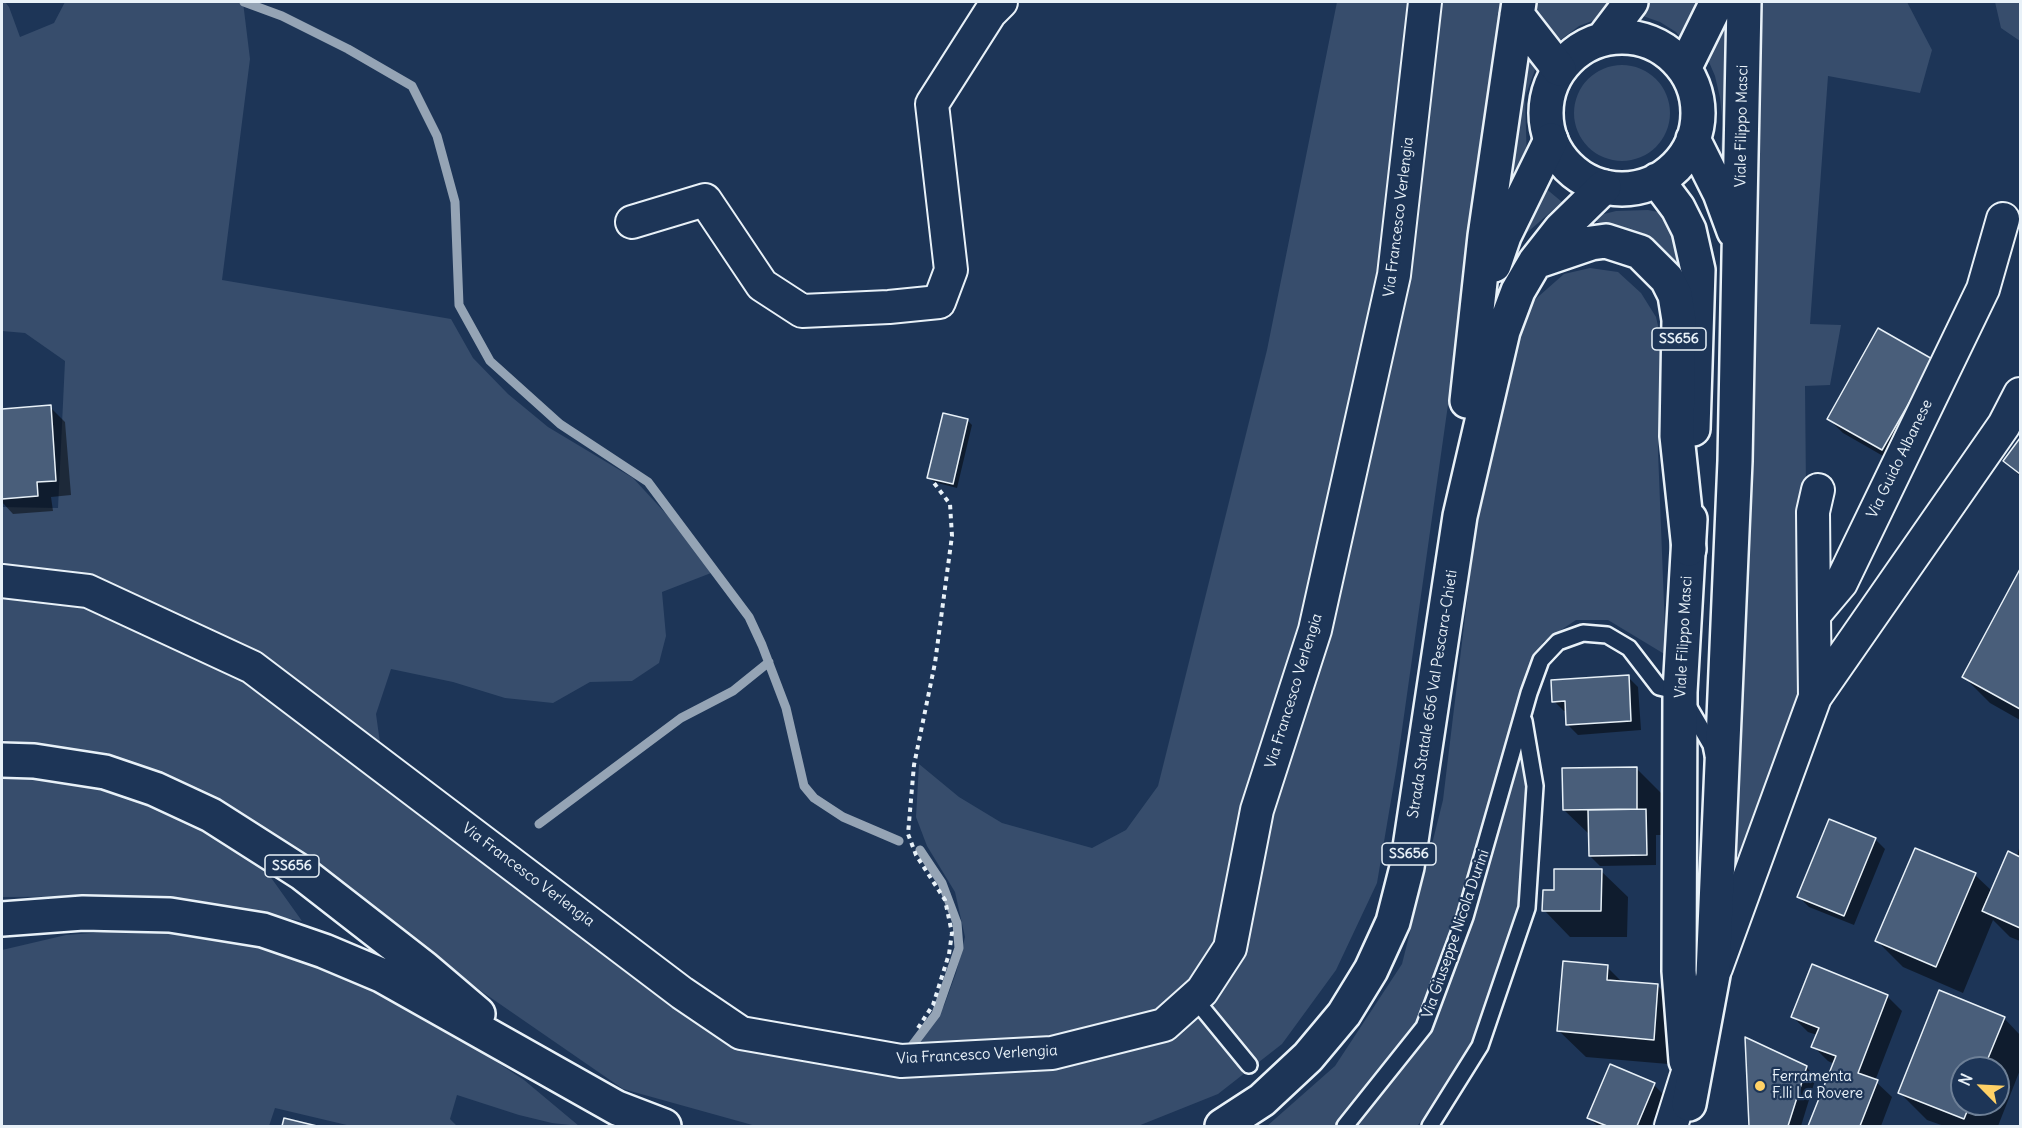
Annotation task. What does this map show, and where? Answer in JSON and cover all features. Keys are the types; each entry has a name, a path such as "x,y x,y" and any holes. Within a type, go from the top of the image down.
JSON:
{"main road":[{"path":"1603,39 1630,2"},
{"path":"1684,69 1716,2"},
{"name":"Viale Filippo Masci","path":"1685,1108 1713,975 1735,461 1744,2"},
{"name":"SS656","path":"1518,8 1559,69"},
{"name":"SS656","path":"1460,516 1465,415 1479,306 1485,236 1518,8"},
{"path":"1622,36 1649,42 1672,55 1684,69 1693,85 1697,103 1697,122 1693,139 1684,156 1657,180 1640,187 1622,189 1604,186 1586,180 1571,170 1559,156 1546,122 1546,104 1559,69 1586,45 1622,36"},
{"name":"Viale Filippo Masci","path":"1693,139 1720,193 1740,250"},
{"name":"SS656","path":"1479,306 1504,236 1551,140"},
{"name":"Viale Filippo Masci","path":"1657,180 1678,208 1689,230 1698,270 1689,549 1680,692 1679,971 1685,1108"},
{"name":"SS656","path":"1460,516 1503,331 1518,291 1535,262 1561,229 1604,186"},
{"name":"SS656","path":"1535,262 1576,247 1606,242 1625,245 1640,252 1650,259 1667,279 1675,296 1679,320 1677,436 1689,549"},
{"name":"Strada Statale 656 Val Pescara-Chieti","path":"1222,1126 1262,1100 1308,1057 1344,1014 1366,979 1393,922 1407,867 1460,516"},
{"name":"SS656","path":"2,760 34,761 105,772 155,789 211,815 302,873 424,968 536,1065"},
{"name":"SS656","path":"2,919 83,913 170,915 263,930 324,951 381,975 536,1065 617,1108 664,1126"}],"street":[{"path":"632,222 705,200 762,285 802,311 939,302 951,270 932,104 990,13 1001,2"},
{"name":"Via Francesco Verlengia","path":"2,581 88,591 252,667 682,993 741,1033 896,1061 1052,1053 1164,1025 1202,991 1230,948 1257,810 1315,630 1394,275 1425,2"},
{"name":"Via Guido Albanese","path":"1814,615 1841,583 1978,300 2003,219"},
{"path":"1713,975 1815,696 2004,425 2020,394"},
{"path":"1815,696 1813,512 1818,490"}],"lane":[{"name":"Via Giuseppe Nicola Durini","path":"1345,1126 1424,1027 1465,917 1541,660 1558,642 1583,633 1607,635 1629,648 1659,687 1680,692"},
{"path":"1680,692 1711,745 1721,795"},
{"name":"Via Giuseppe Nicola Durini","path":"1430,1126 1480,1046 1527,908 1535,786 1524,718"},
{"path":"1194,998 1250,1065"}],"path":[{"path":"896,1061 933,1005 950,954 952,933 945,900 916,855 908,834 914,765 935,663 952,536 950,504 934,483"}],"shaded area":[{"path":"2,2 9,7 20,37 54,23 65,2 243,2 250,59 222,280 451,319 473,358 508,394 548,427 633,478 681,530 711,573 662,592 666,636 659,663 632,681 590,682 553,703 505,698 453,682 391,669 376,714 380,743 457,805 738,1017 912,1048 944,1006 956,973 965,937 955,892 927,846 916,817 919,764 959,797 1002,823 1092,848 1126,830 1158,786 1267,350 1337,2 1505,2 1397,765 1377,883 1336,970 1282,1044 1218,1094 1138,1126 756,1126 623,1089 481,991 314,862 206,794 105,757 2,740 2,507 58,508 65,361 25,333 2,331"},
{"path":"1536,2 1613,2 1600,18 1579,26 1555,44 1536,67 1525,97 1527,162 1508,197"},
{"path":"1648,2 1703,2 1682,40 1676,32 1660,22 1640,15"},
{"path":"1754,2 1907,2 1932,50 1920,93 1828,76 1810,324 1841,325 1830,385 1805,386 1808,696 1745,853 1733,857"},
{"path":"1995,2 2020,2 2020,41 2001,28"},
{"path":"1734,22 1731,187 1720,153 1723,126 1720,98 1715,76 1706,55 1716,34"},
{"path":"1622,65 1640,69 1656,79 1666,95 1670,113 1666,131 1656,147 1640,157 1622,161 1604,157 1588,147 1578,131 1574,113 1578,95 1588,79 1604,69"},
{"path":"1544,187 1562,202 1513,245"},
{"path":"1616,211 1658,212 1672,226 1682,272 1667,253 1634,232 1597,222 1596,216"},
{"path":"1590,268 1618,272 1641,293 1656,317 1664,352 1658,451 1666,655 1608,620 1576,620 1543,642 1527,677 1521,755 1532,794 1524,893 1481,1025 1436,1104 1417,1126 1267,1126 1335,1066 1402,964 1443,800 1476,526 1497,401 1514,340 1531,303 1564,274"},
{"path":"2,773 90,783 172,810 257,858 302,921 165,896 2,897"},
{"path":"160,928 276,946 393,994 524,1080 579,1126 552,1123 519,1115 457,1095 450,1119 457,1126 351,1126 275,1108 269,1126 2,1126 2,950 66,935"}],"building":[{"path":"1878,328 1934,360 1882,450 1827,419"},
{"path":"51,405 56,481 37,482 38,496 2,499 2,409"},
{"path":"943,413 968,419 953,484 927,478"},
{"path":"2020,438 2020,474 2003,461"},
{"path":"2020,569 2020,709 1962,677"},
{"path":"1629,675 1631,721 1566,725 1565,701 1552,702 1551,680"},
{"path":"1637,767 1637,809 1563,810 1562,768"},
{"path":"1646,809 1647,855 1589,856 1588,810"},
{"path":"1829,819 1876,838 1844,916 1797,897"},
{"path":"1915,848 1976,873 1936,967 1875,941"},
{"path":"2008,851 2020,857 2020,928 1982,911"},
{"path":"1554,869 1602,869 1601,911 1542,911 1543,890 1554,890"},
{"path":"1563,961 1608,965 1607,980 1658,984 1654,1040 1557,1031"},
{"path":"1812,964 1888,995 1858,1073 1878,1080 1860,1126 1808,1126 1836,1056 1811,1047 1819,1028 1791,1017"},
{"path":"1939,990 2005,1017 1989,1056 1950,1056 1950,1113 1898,1093"},
{"path":"1745,1037 1807,1066 1788,1126 1749,1126"},
{"path":"1610,1064 1655,1083 1637,1126 1607,1126 1587,1118"},
{"path":"284,1118 317,1126 282,1126"}],"waterway":[{"path":"244,2 282,16 348,49 412,86 437,136 455,202 459,305 490,361 560,424 648,482 749,617 786,708 804,786 814,798 843,817 899,841"},
{"path":"539,824 681,718 733,691 769,662"},
{"path":"908,1051 936,1014 959,948 957,923 942,883 920,850"}],"place":[{"name":"Ferramenta F.lli La Rovere","path":"1760,1086"}]}
